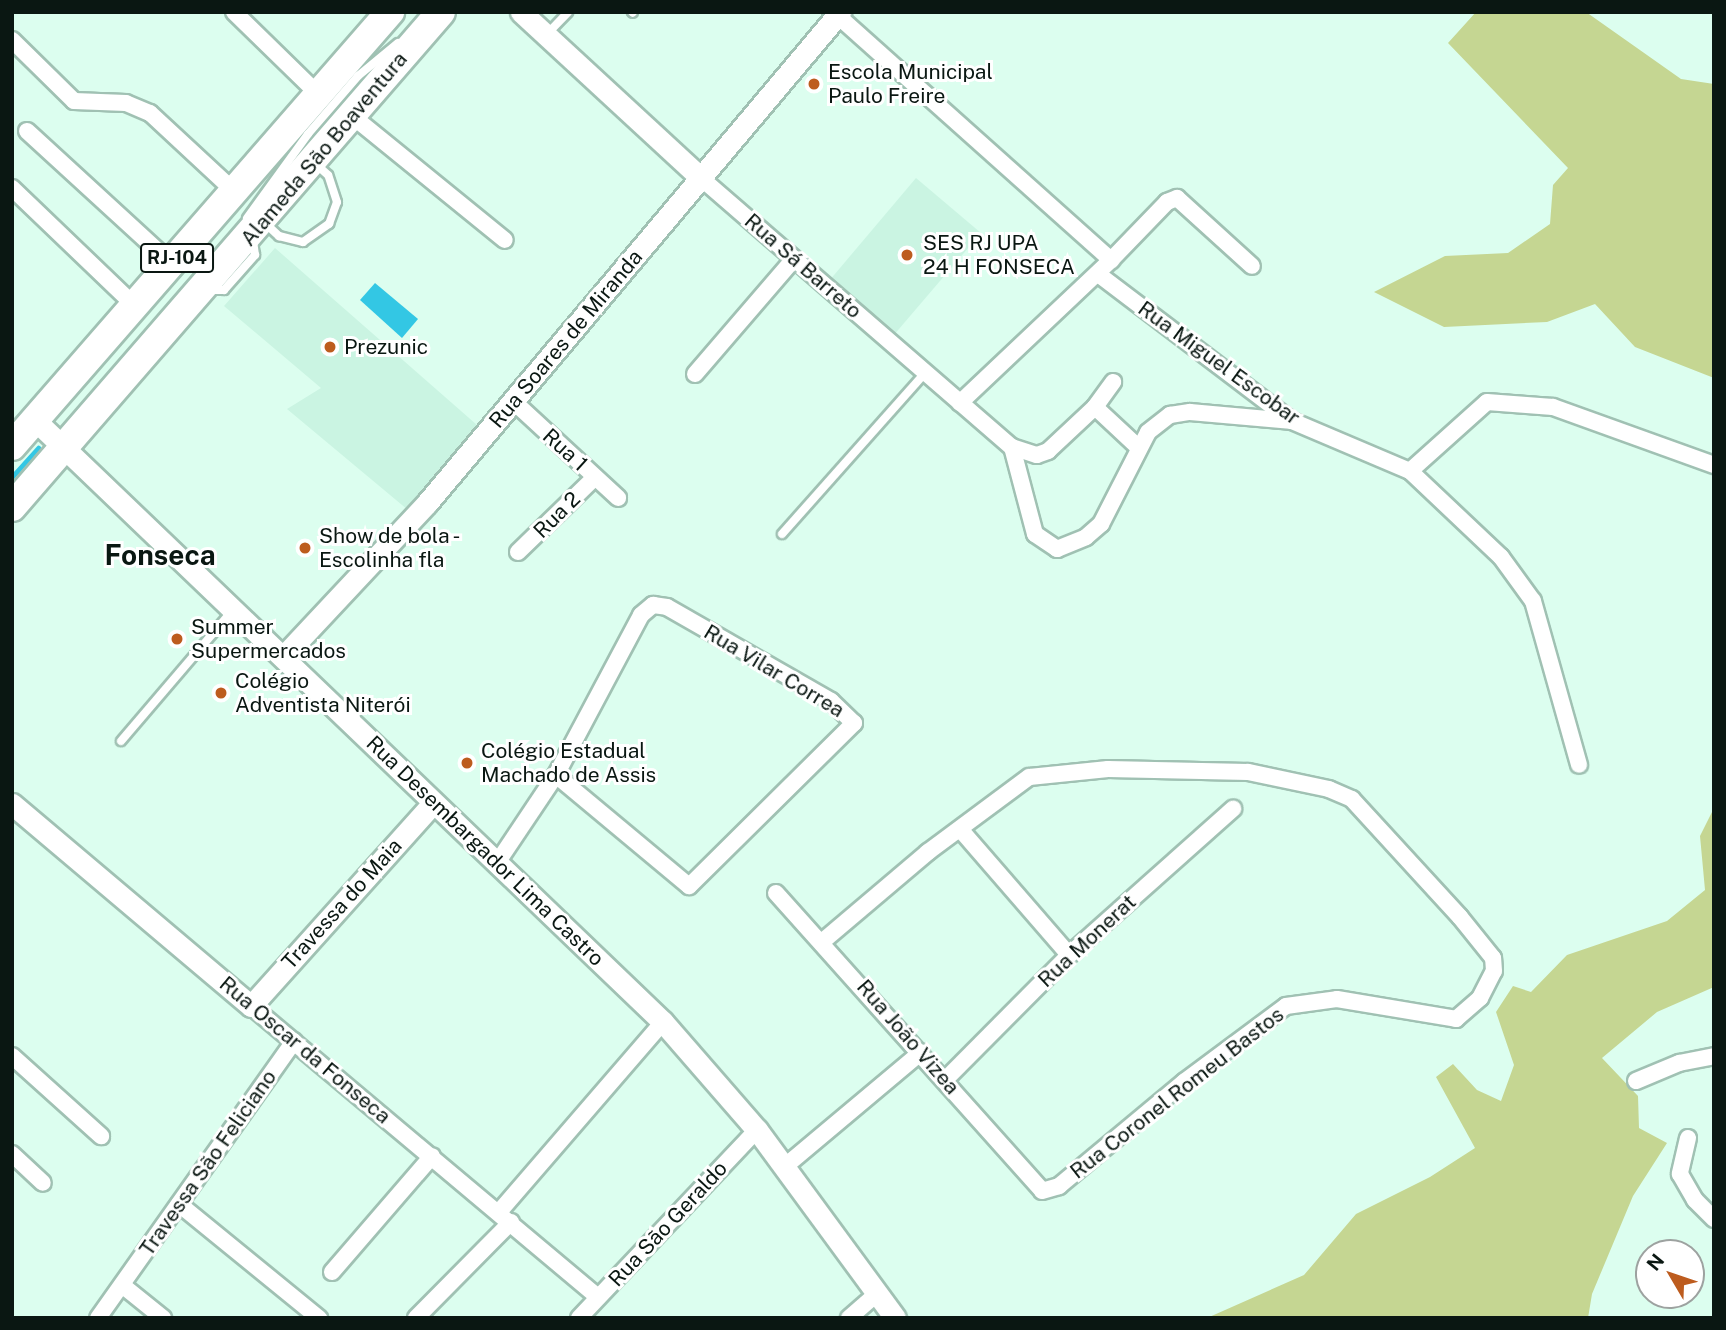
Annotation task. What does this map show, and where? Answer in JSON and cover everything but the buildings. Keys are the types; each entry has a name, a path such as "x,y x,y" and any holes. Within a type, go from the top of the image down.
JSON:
{"highway":[{"name":"Alameda São Boaventura","path":"12,507 258,229 351,115 441,13"},
{"name":"Alameda São Boaventura","path":"12,446 319,95 394,16"}],"street":[{"path":"234,12 319,95"},
{"name":"Rua Sá Barreto","path":"521,12 701,178 1012,447"},
{"path":"838,14 1111,260"},
{"name":"Rua Soares de Miranda","path":"283,657 427,503 838,14"},
{"path":"12,40 74,101 126,103 150,113 235,192"},
{"path":"351,115 505,240"},
{"path":"27,131 173,264"},
{"path":"12,187 136,307"},
{"path":"960,403 1098,274 1167,202 1177,198 1252,266"},
{"path":"695,374 794,259"},
{"name":"Rua Miguel Escobar","path":"1098,274 1292,421 1410,471 1501,557 1534,601 1579,765"},
{"path":"1012,447 1037,455 1048,450 1095,407 1113,382"},
{"name":"Rua 1","path":"513,401 618,498"},
{"path":"1410,471 1487,402 1553,407 1714,465"},
{"path":"1095,407 1139,448"},
{"path":"1012,447 1035,534 1057,549 1086,537 1101,524 1139,448 1157,422 1170,415 1204,413 1292,421"},
{"name":"Rua Desembargador Lima Castro","path":"35,421 663,1022 757,1130 895,1318"},
{"name":"Rua 2","path":"518,552 595,477"},
{"name":"Rua Vilar Correa","path":"498,863 556,775 641,615 653,605 667,607 831,701 854,723 690,886 556,775"},
{"name":"Rua Coronel Romeu Bastos","path":"960,829 1029,777 1047,772 1248,772 1328,789 1368,812 1493,958 1490,984 1468,1013 1456,1019 1337,999 1286,1006 1184,1082 1059,1186 1048,1191 1034,1185"},
{"name":"Travessa do Maia","path":"251,1006 433,803"},
{"name":"Rua Oscar da Fonseca","path":"12,804 598,1297"},
{"name":"Rua Monerat","path":"946,1079 1069,955 1233,809"},
{"path":"823,941 960,829 1069,955"},
{"name":"Rua João Vizea","path":"776,894 823,941 946,1079 1034,1185"},
{"path":"416,1318 505,1217 663,1022"},
{"name":"Travessa São Feliciano","path":"98,1318 294,1041"},
{"path":"783,1168 921,1052"},
{"path":"12,1056 101,1136"},
{"path":"1636,1081 1679,1063 1714,1056"},
{"name":"Rua São Geraldo","path":"579,1318 757,1130"},
{"path":"1688,1138 1680,1174 1695,1200 1714,1219"},
{"path":"12,1154 43,1183"},
{"path":"332,1272 432,1156"},
{"path":"179,1204 318,1318"},
{"path":"122,1285 163,1318"},
{"path":"849,1318 878,1293"}],"lane":[{"path":"546,35 568,12"},
{"path":"230,260 233,242 252,208 308,134 364,69 441,13"},
{"path":"204,289 224,290 255,255 258,229 303,242 329,224 337,202 328,175 314,162"},
{"path":"782,534 925,373"},
{"path":"121,741 232,611"}],"shaded area":[{"name":"SES RJ UPA 24 H FONSECA","path":"916,178 981,233 893,336 829,281"},
{"name":"Prezunic","path":"275,248 477,425 408,510 287,409 321,388 224,306"}],"green space":[{"path":"1476,12 1586,12 1681,79 1714,84 1714,378 1635,347 1595,304 1547,322 1444,327 1374,292 1445,256 1508,253 1550,224 1553,185 1568,168 1448,43"},
{"path":"1714,808 1714,987 1657,1012 1602,1058 1638,1096 1639,1128 1667,1143 1633,1196 1592,1294 1588,1318 1207,1318 1304,1275 1356,1214 1430,1177 1475,1148 1436,1077 1453,1064 1477,1090 1501,1101 1514,1065 1496,1012 1513,986 1531,992 1567,955 1667,921 1705,890 1700,836"}],"water":[{"path":"375,283 418,319 402,338 360,300"}],"waterway":[{"path":"12,477 38,448"}],"place":[{"name":"Escola Municipal Paulo Freire","path":"814,84"},
{"name":"SES RJ UPA 24 H FONSECA","path":"907,255"},
{"name":"Prezunic","path":"330,347"},
{"name":"Show de bola - Escolinha fla","path":"305,548"},
{"name":"Summer Supermercados","path":"177,639"},
{"name":"Colégio Adventista Niterói","path":"221,693"},
{"name":"Colégio Estadual Machado de Assis","path":"467,763"}],"district":[{"name":"Fonseca","path":"160,555"}]}
